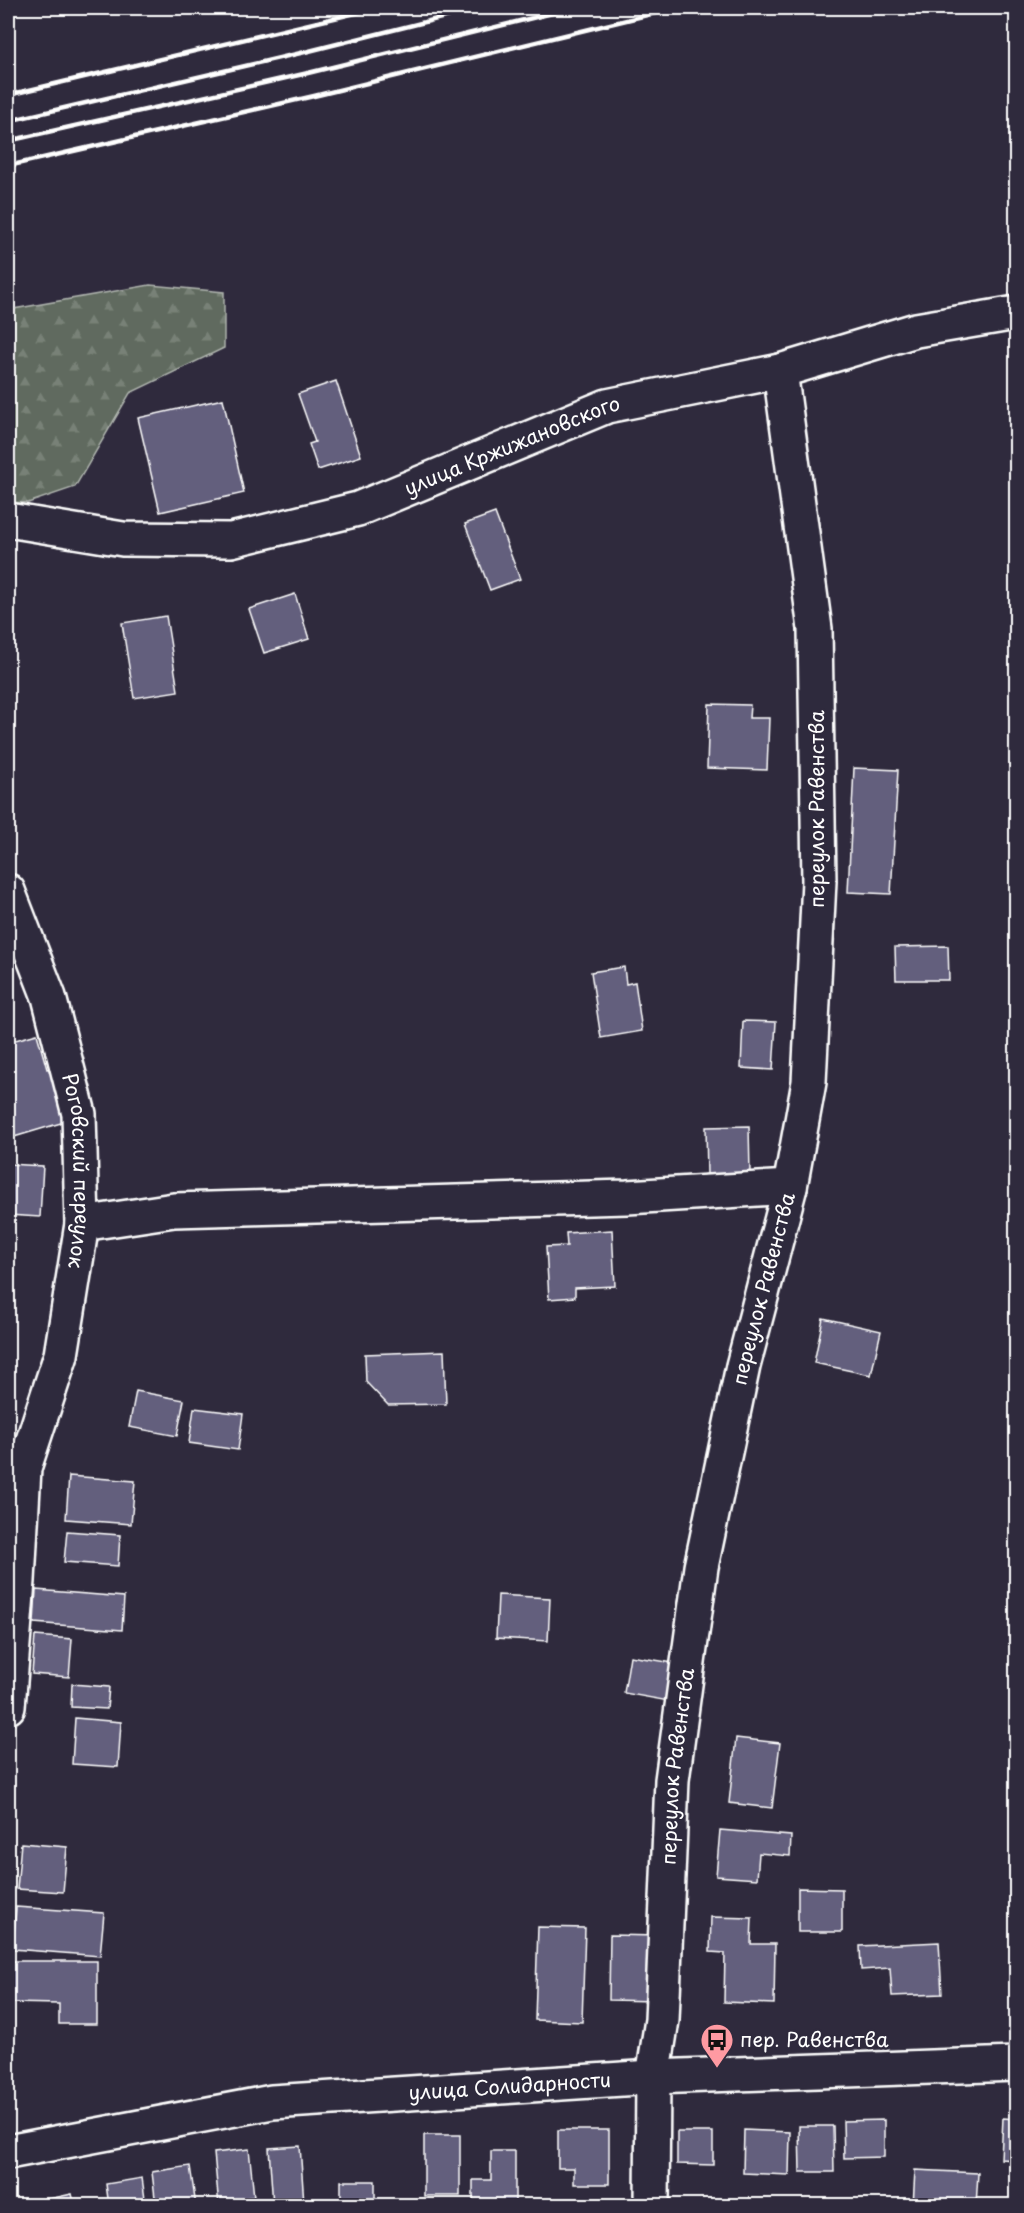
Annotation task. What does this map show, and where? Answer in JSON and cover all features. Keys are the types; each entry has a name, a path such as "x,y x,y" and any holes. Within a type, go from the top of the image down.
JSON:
{"street":[{"name":"улица Кржижановского","path":"8,520 123,539 231,540 358,509 608,406 780,371 916,330 1017,313"},
{"name":"переулок Равенства","path":"652,2205 653,2078 663,2020 672,1780 701,1567 743,1366 790,1187 809,1082 819,881 815,629 780,371"},
{"name":"Роговский переулок","path":"8,891 49,997 79,1114 82,1224 61,1355 24,1468 8,1707"},
{"path":"82,1224 174,1210 627,1197 790,1187"},
{"name":"улица Солидарности","path":"8,2152 272,2102 653,2078 1017,2064"}],"green space":[{"path":"150,285 224,292 224,348 130,393 75,487 28,503 8,502 8,310"}],"building":[{"path":"336,381 361,456 318,470 309,444 315,442 298,394"},
{"path":"223,399 244,493 160,512 138,418"},
{"path":"495,513 520,579 490,590 465,524"},
{"path":"295,594 309,639 264,653 249,609"},
{"path":"166,616 178,691 134,698 122,623"},
{"path":"709,704 750,705 749,718 769,718 767,770 707,768"},
{"path":"854,768 898,770 891,894 848,892"},
{"path":"948,946 949,980 896,980 895,947"},
{"path":"624,967 626,984 635,982 642,1031 601,1038 591,972"},
{"path":"743,1021 776,1022 773,1070 741,1068"},
{"path":"37,1034 47,1069 56,1066 71,1120 14,1137 8,1114 8,1098 12,1096 8,1080 8,1042"},
{"path":"749,1126 750,1174 707,1175 706,1127"},
{"path":"8,1164 43,1166 40,1217 8,1215"},
{"path":"612,1230 615,1286 575,1288 575,1297 549,1299 546,1247 567,1246 566,1233"},
{"path":"823,1318 881,1331 871,1375 814,1363"},
{"path":"444,1351 446,1404 388,1405 366,1382 365,1354"},
{"path":"136,1391 184,1400 177,1436 129,1427"},
{"path":"194,1408 243,1414 238,1450 189,1443"},
{"path":"69,1476 135,1481 131,1524 66,1519"},
{"path":"67,1531 120,1535 118,1566 64,1562"},
{"path":"36,1590 124,1597 122,1630 34,1623"},
{"path":"498,1595 550,1598 548,1641 496,1638"},
{"path":"35,1636 72,1639 69,1677 32,1674"},
{"path":"630,1656 680,1664 674,1702 624,1693"},
{"path":"72,1684 109,1687 107,1709 71,1707"},
{"path":"75,1718 121,1722 118,1767 72,1764"},
{"path":"736,1738 780,1743 772,1808 729,1803"},
{"path":"720,1830 791,1836 790,1856 759,1853 757,1879 716,1876"},
{"path":"21,1843 67,1847 63,1892 17,1889"},
{"path":"798,1888 842,1889 842,1932 798,1932"},
{"path":"16,1907 104,1913 100,1956 13,1949"},
{"path":"711,1917 752,1918 751,1944 775,1944 774,2004 724,2002 725,1953 710,1952"},
{"path":"538,1927 585,1928 582,2022 535,2020"},
{"path":"610,1935 658,1936 657,2001 609,2000"},
{"path":"939,1942 942,1994 892,1996 890,1968 861,1970 860,1946"},
{"path":"9,1961 97,1961 97,2024 59,2024 59,2004 9,2003"},
{"path":"1003,2118 1016,2119 1016,2160 1001,2159"},
{"path":"884,2120 884,2157 844,2158 843,2121"},
{"path":"799,2126 833,2126 834,2172 800,2172"},
{"path":"558,2130 609,2130 609,2184 574,2184 574,2168 558,2168"},
{"path":"744,2130 790,2132 789,2175 743,2173"},
{"path":"677,2132 713,2132 713,2165 677,2164"},
{"path":"424,2135 460,2135 460,2196 424,2196"},
{"path":"300,2146 304,2203 273,2205 269,2148"},
{"path":"249,2149 254,2197 244,2198 245,2206 219,2206 214,2153"},
{"path":"491,2151 515,2151 515,2206 473,2206 473,2180 491,2180"},
{"path":"190,2166 196,2206 156,2206 152,2172"},
{"path":"915,2170 978,2173 976,2206 913,2206"},
{"path":"142,2178 146,2206 109,2206 106,2184"},
{"path":"341,2181 375,2181 375,2206 341,2206"},
{"path":"72,2194 75,2206 32,2206 31,2203"}],"railway":[{"path":"8,95 377,8"},
{"path":"8,121 305,52 481,8"},
{"path":"8,141 308,73 573,8"},
{"path":"8,166 314,96 676,8"}],"place":[{"name":"пер. Равенства","path":"717,2069"}]}
